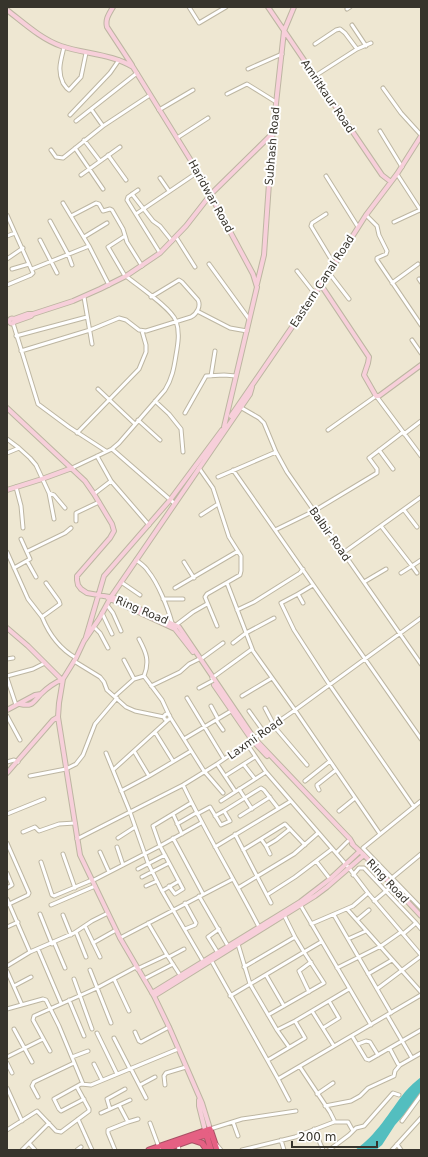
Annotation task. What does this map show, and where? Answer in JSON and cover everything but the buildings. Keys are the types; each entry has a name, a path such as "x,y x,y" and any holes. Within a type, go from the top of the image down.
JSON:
{"highway":[{"path":"149,1150 160,1149 192,1140 208,1132"},
{"path":"208,1132 215,1143 216,1150"},
{"path":"160,1149 208,1132"},
{"path":"208,1132 212,1150"},
{"path":"192,1140 202,1143 207,1150"}],"main road":[{"path":"113,7 107,17 107,28 133,67"},
{"name":"Amritkaur Road","path":"268,7 382,175 391,182"},
{"name":"Subhash Road","path":"257,287 264,255 273,133 284,32 294,7"},
{"name":"Haridwar Road","path":"7,10 45,38 64,47 119,60 133,67 211,194 256,279 257,287"},
{"path":"11,322 28,314 33,314 84,297 142,266 160,253 176,237 211,194 273,133"},
{"name":"Eastern Canal Road","path":"225,427 247,392 252,387 329,273 366,215 402,167 421,136"},
{"path":"321,285 369,357 364,375 376,397 421,365"},
{"path":"225,427 257,287"},
{"path":"84,641 107,605 109,598 136,560 172,501 250,394 252,387"},
{"path":"7,408 85,481 100,502 112,524 114,531 108,541 79,573 77,580 83,591 109,598"},
{"path":"7,490 72,468"},
{"path":"7,710 18,704 29,704 34,702 41,694 62,679 75,660 84,641 102,580 106,572 172,501"},
{"name":"Ring Road","path":"109,598 174,624 182,631 230,710 253,739 348,841 362,851 392,886 421,916"},
{"name":"Ring Road","path":"109,598 175,629 200,659"},
{"path":"7,628 62,679"},
{"path":"62,679 58,717 80,855 120,938 153,994 169,1028 199,1099 199,1106 208,1132"},
{"name":"Ring Road","path":"212,679 253,739 350,839 354,846"},
{"path":"7,773 53,720 58,717"},
{"path":"153,994 211,960 228,946 301,906 327,887 362,851"},
{"path":"153,994 203,961 238,944 300,902 347,867"}],"street":[{"path":"189,7 199,24 226,7"},
{"path":"352,25 366,46"},
{"path":"315,44 336,30 340,29 345,33 357,49"},
{"path":"314,76 357,49 371,43"},
{"path":"64,47 59,74 66,88 69,90 81,77 86,53"},
{"path":"248,69 282,54"},
{"path":"70,115 110,73 119,60"},
{"path":"76,121 137,72"},
{"path":"228,94 247,84 276,102"},
{"path":"383,88 401,113 421,136"},
{"path":"159,110 193,90"},
{"path":"51,150 56,157 60,158 67,155 103,126 150,95"},
{"path":"91,109 103,126"},
{"path":"177,138 208,118"},
{"path":"380,131 402,167"},
{"path":"84,140 100,161"},
{"path":"75,148 103,189"},
{"path":"81,175 120,148"},
{"path":"108,155 126,180"},
{"path":"136,214 198,172"},
{"path":"394,222 420,211 397,174"},
{"path":"326,176 358,227"},
{"path":"160,178 169,191"},
{"path":"138,190 127,199 160,253"},
{"path":"132,194 152,221 160,226 172,241"},
{"path":"63,203 84,237 109,284"},
{"path":"71,216 97,203 103,211 110,209 113,211 123,229 127,242 142,266"},
{"path":"326,214 312,223 311,226 334,264"},
{"path":"7,215 33,273 32,275 7,284"},
{"path":"366,215 378,229 379,235 387,251 386,254 377,259 421,325"},
{"path":"50,221 68,254 72,265"},
{"path":"84,237 107,222"},
{"path":"7,236 15,233"},
{"path":"72,468 106,452 119,443 168,386 173,370 178,338 176,321 172,314 125,276 108,247 125,236"},
{"path":"176,237 195,267"},
{"path":"40,240 57,273"},
{"path":"32,269 89,246"},
{"path":"7,259 23,248"},
{"path":"12,269 30,264"},
{"path":"209,264 249,319"},
{"path":"392,283 418,264"},
{"path":"297,271 314,294"},
{"path":"329,273 349,298"},
{"path":"142,331 194,316 199,304 198,300 179,280 152,297"},
{"path":"84,297 92,344"},
{"path":"197,311 230,328 247,331"},
{"path":"16,336 87,317"},
{"path":"21,352 90,330 116,319 123,318 142,331 146,345 146,352 142,364 136,374 77,433"},
{"path":"11,322 38,404 77,433 106,452"},
{"path":"412,340 421,353"},
{"path":"211,376 215,351"},
{"path":"185,413 205,377 236,376"},
{"path":"98,389 135,424"},
{"path":"328,430 376,397 421,456"},
{"path":"155,401 176,421 181,429 183,452"},
{"name":"Balbir Road","path":"240,408 264,422 276,452 287,472 421,664"},
{"path":"138,420 160,440"},
{"path":"275,530 314,511 377,472 377,469 369,458 421,421"},
{"path":"7,439 19,448 33,462 49,493 54,519"},
{"path":"7,453 19,448"},
{"path":"112,448 172,501"},
{"path":"379,450 393,469"},
{"path":"218,477 276,452"},
{"path":"97,456 111,481 149,525"},
{"path":"198,466 213,488 229,537 241,556 241,574 205,596 217,626"},
{"path":"233,470 421,739"},
{"path":"94,494 111,481"},
{"path":"16,487 21,506 23,528"},
{"path":"49,493 54,495 65,508"},
{"path":"343,553 421,498"},
{"path":"76,521 76,513 100,502"},
{"path":"201,514 218,504"},
{"path":"404,510 417,527"},
{"path":"381,526 417,573"},
{"path":"28,551 65,533 70,528"},
{"path":"7,568 27,561 30,558 21,539"},
{"path":"175,588 238,551"},
{"path":"7,552 30,603 42,618 55,640 66,652 100,677 107,690 129,709 169,717"},
{"path":"136,560 149,572 174,624 207,604"},
{"path":"401,573 421,560"},
{"path":"27,561 36,577"},
{"path":"184,562 194,578"},
{"path":"364,582 386,569"},
{"path":"237,610 272,591 303,570"},
{"path":"121,582 140,594"},
{"path":"227,583 252,649 380,834"},
{"path":"42,618 60,604 46,584"},
{"path":"313,585 281,604 294,630 329,684 414,807"},
{"path":"298,594 303,603"},
{"path":"163,599 183,599"},
{"path":"107,605 113,613 121,631"},
{"path":"102,613 112,634"},
{"path":"233,643 246,633 274,618"},
{"name":"Laxmi Road","path":"77,839 182,785 217,764 295,710 421,618"},
{"path":"94,627 100,633 108,648"},
{"path":"139,639 146,652 148,662 144,676"},
{"path":"151,686 180,672 189,664 200,659 223,643"},
{"path":"199,688 252,649"},
{"path":"7,659 13,658"},
{"path":"124,660 134,679"},
{"path":"18,704 7,677 33,670 45,663"},
{"path":"30,776 66,769 76,764 82,757 95,724 116,697 134,679 144,676"},
{"path":"144,676 164,704 169,717 204,771 223,793"},
{"path":"242,696 272,678"},
{"path":"186,698 224,759"},
{"path":"210,706 223,730"},
{"path":"266,708 274,725 307,765"},
{"path":"184,738 230,710"},
{"path":"249,711 264,732"},
{"path":"7,716 20,740"},
{"path":"113,770 155,732 169,717"},
{"path":"155,732 173,762"},
{"path":"247,744 266,772 421,955 377,989"},
{"path":"134,751 149,776"},
{"path":"120,791 191,751"},
{"path":"106,753 120,791 130,812 148,863 162,891 203,961"},
{"path":"225,776 255,757"},
{"path":"7,762 14,760 18,762"},
{"path":"305,781 330,761"},
{"path":"217,764 235,791"},
{"path":"244,765 255,779"},
{"path":"319,790 317,785 336,770"},
{"path":"221,800 266,772"},
{"path":"182,785 201,823 260,928"},
{"path":"215,816 261,788 278,808"},
{"path":"239,789 252,809"},
{"path":"240,816 270,798"},
{"path":"339,811 355,798"},
{"path":"7,814 44,800"},
{"path":"215,847 291,801"},
{"path":"420,906 362,851 380,834 421,801"},
{"path":"169,886 174,894 182,891 183,888 160,846 154,825 192,803"},
{"path":"177,824 210,806 221,826 230,821 224,811"},
{"path":"173,814 182,834"},
{"path":"23,832 35,828 39,831 61,824 74,822"},
{"path":"41,862 54,896 109,872 201,823"},
{"path":"244,850 285,824 305,845"},
{"path":"118,838 135,827"},
{"path":"266,846 290,829"},
{"path":"238,888 294,854 318,833"},
{"path":"235,834 271,903"},
{"path":"173,838 203,894"},
{"path":"261,839 270,854"},
{"path":"336,853 348,841"},
{"path":"7,842 29,893 28,895 8,904"},
{"path":"117,847 123,865"},
{"path":"267,895 316,862 332,849"},
{"path":"100,852 109,872"},
{"path":"63,854 75,888"},
{"path":"392,878 421,854"},
{"path":"138,869 165,855"},
{"path":"316,862 330,879"},
{"path":"142,877 153,873 169,863"},
{"path":"353,875 359,868 364,868 387,891 421,930"},
{"path":"7,873 12,885 7,888"},
{"path":"120,938 233,878"},
{"path":"146,886 157,881"},
{"path":"162,891 179,881"},
{"path":"51,906 94,886"},
{"path":"374,901 392,886"},
{"path":"311,924 347,909 356,904 368,893"},
{"path":"199,896 228,946"},
{"path":"7,899 30,952"},
{"path":"185,903 196,923 195,925 185,929"},
{"path":"301,906 371,1025"},
{"path":"347,909 421,992"},
{"path":"357,920 370,910"},
{"path":"7,966 30,952 76,932 108,913"},
{"path":"40,914 65,968"},
{"path":"63,915 71,934"},
{"path":"268,1015 323,984 324,982 295,937 284,915"},
{"path":"334,915 391,1013"},
{"path":"7,927 18,922"},
{"path":"148,923 180,975"},
{"path":"337,968 381,946 416,923"},
{"path":"85,926 100,957"},
{"path":"218,954 208,937 219,929"},
{"path":"93,943 116,930"},
{"path":"348,939 366,931"},
{"path":"76,932 86,957"},
{"path":"244,967 295,937"},
{"path":"230,996 321,942"},
{"path":"238,944 250,984 277,1030 289,1047"},
{"path":"38,949 61,1003"},
{"path":"50,1051 33,1018 36,1015 97,988 137,968 184,949"},
{"path":"211,960 290,1100"},
{"path":"368,974 392,960"},
{"path":"309,992 298,971 311,962"},
{"path":"144,979 173,964"},
{"path":"90,970 111,1023"},
{"path":"7,972 22,1005"},
{"path":"266,975 284,1006"},
{"path":"14,986 31,977"},
{"path":"74,979 92,1029"},
{"path":"114,979 130,1010"},
{"path":"277,1030 295,1022 350,989"},
{"path":"278,1079 421,995"},
{"path":"7,1009 43,999 46,1000 84,1084"},
{"path":"69,1000 84,1036"},
{"path":"323,1028 339,1018 328,1001"},
{"path":"312,1011 334,1046"},
{"path":"387,1015 412,1058"},
{"path":"268,1060 305,1038 295,1022"},
{"path":"135,1032 139,1041 141,1042 169,1028"},
{"path":"14,1029 32,1062"},
{"path":"352,1036 367,1060 370,1060 421,1030"},
{"path":"97,1034 117,1074"},
{"path":"114,1038 146,1098"},
{"path":"7,1057 43,1039"},
{"path":"358,1044 366,1041 370,1042 378,1056"},
{"path":"84,1099 63,1110 59,1109 54,1099 84,1084 91,1086 102,1080 178,1049"},
{"path":"390,1049 400,1065"},
{"path":"72,1057 88,1051"},
{"path":"325,1106 351,1101 360,1096 368,1088 394,1076 395,1071 400,1065 421,1053"},
{"path":"7,1063 12,1073"},
{"path":"38,1097 32,1086 34,1082 74,1063"},
{"path":"94,1064 102,1080"},
{"path":"165,1085 164,1076 166,1073 186,1067"},
{"path":"300,1067 330,1112 334,1122"},
{"path":"140,1085 155,1077"},
{"path":"317,1094 333,1083"},
{"path":"7,1130 38,1111 56,1131 60,1132 89,1110 77,1087"},
{"path":"7,1088 22,1120"},
{"path":"110,1109 107,1099 125,1089"},
{"path":"329,1150 356,1128 364,1126 392,1093 399,1095"},
{"path":"402,1121 421,1095"},
{"path":"101,1113 130,1100"},
{"path":"120,1105 128,1122"},
{"path":"208,1132 234,1122 250,1118 296,1111"},
{"path":"392,1150 421,1118"},
{"path":"78,1119 92,1150"},
{"path":"115,1150 108,1130 138,1119"},
{"path":"234,1122 238,1136"},
{"path":"242,1150 295,1137 334,1122 349,1123 353,1131"},
{"path":"22,1150 49,1123"},
{"path":"150,1123 160,1149"},
{"path":"314,1130 322,1150"},
{"path":"281,1140 284,1150"},
{"path":"29,1143 35,1150"},
{"path":"215,1143 220,1150"},
{"path":"178,1144 180,1150"},
{"path":"397,1144 401,1150"},
{"path":"77,1150 81,1148"}],"water":[{"path":"421,1077 421,1091 416,1101 395,1125 382,1145 376,1150 355,1150 370,1137 405,1092"}]}
